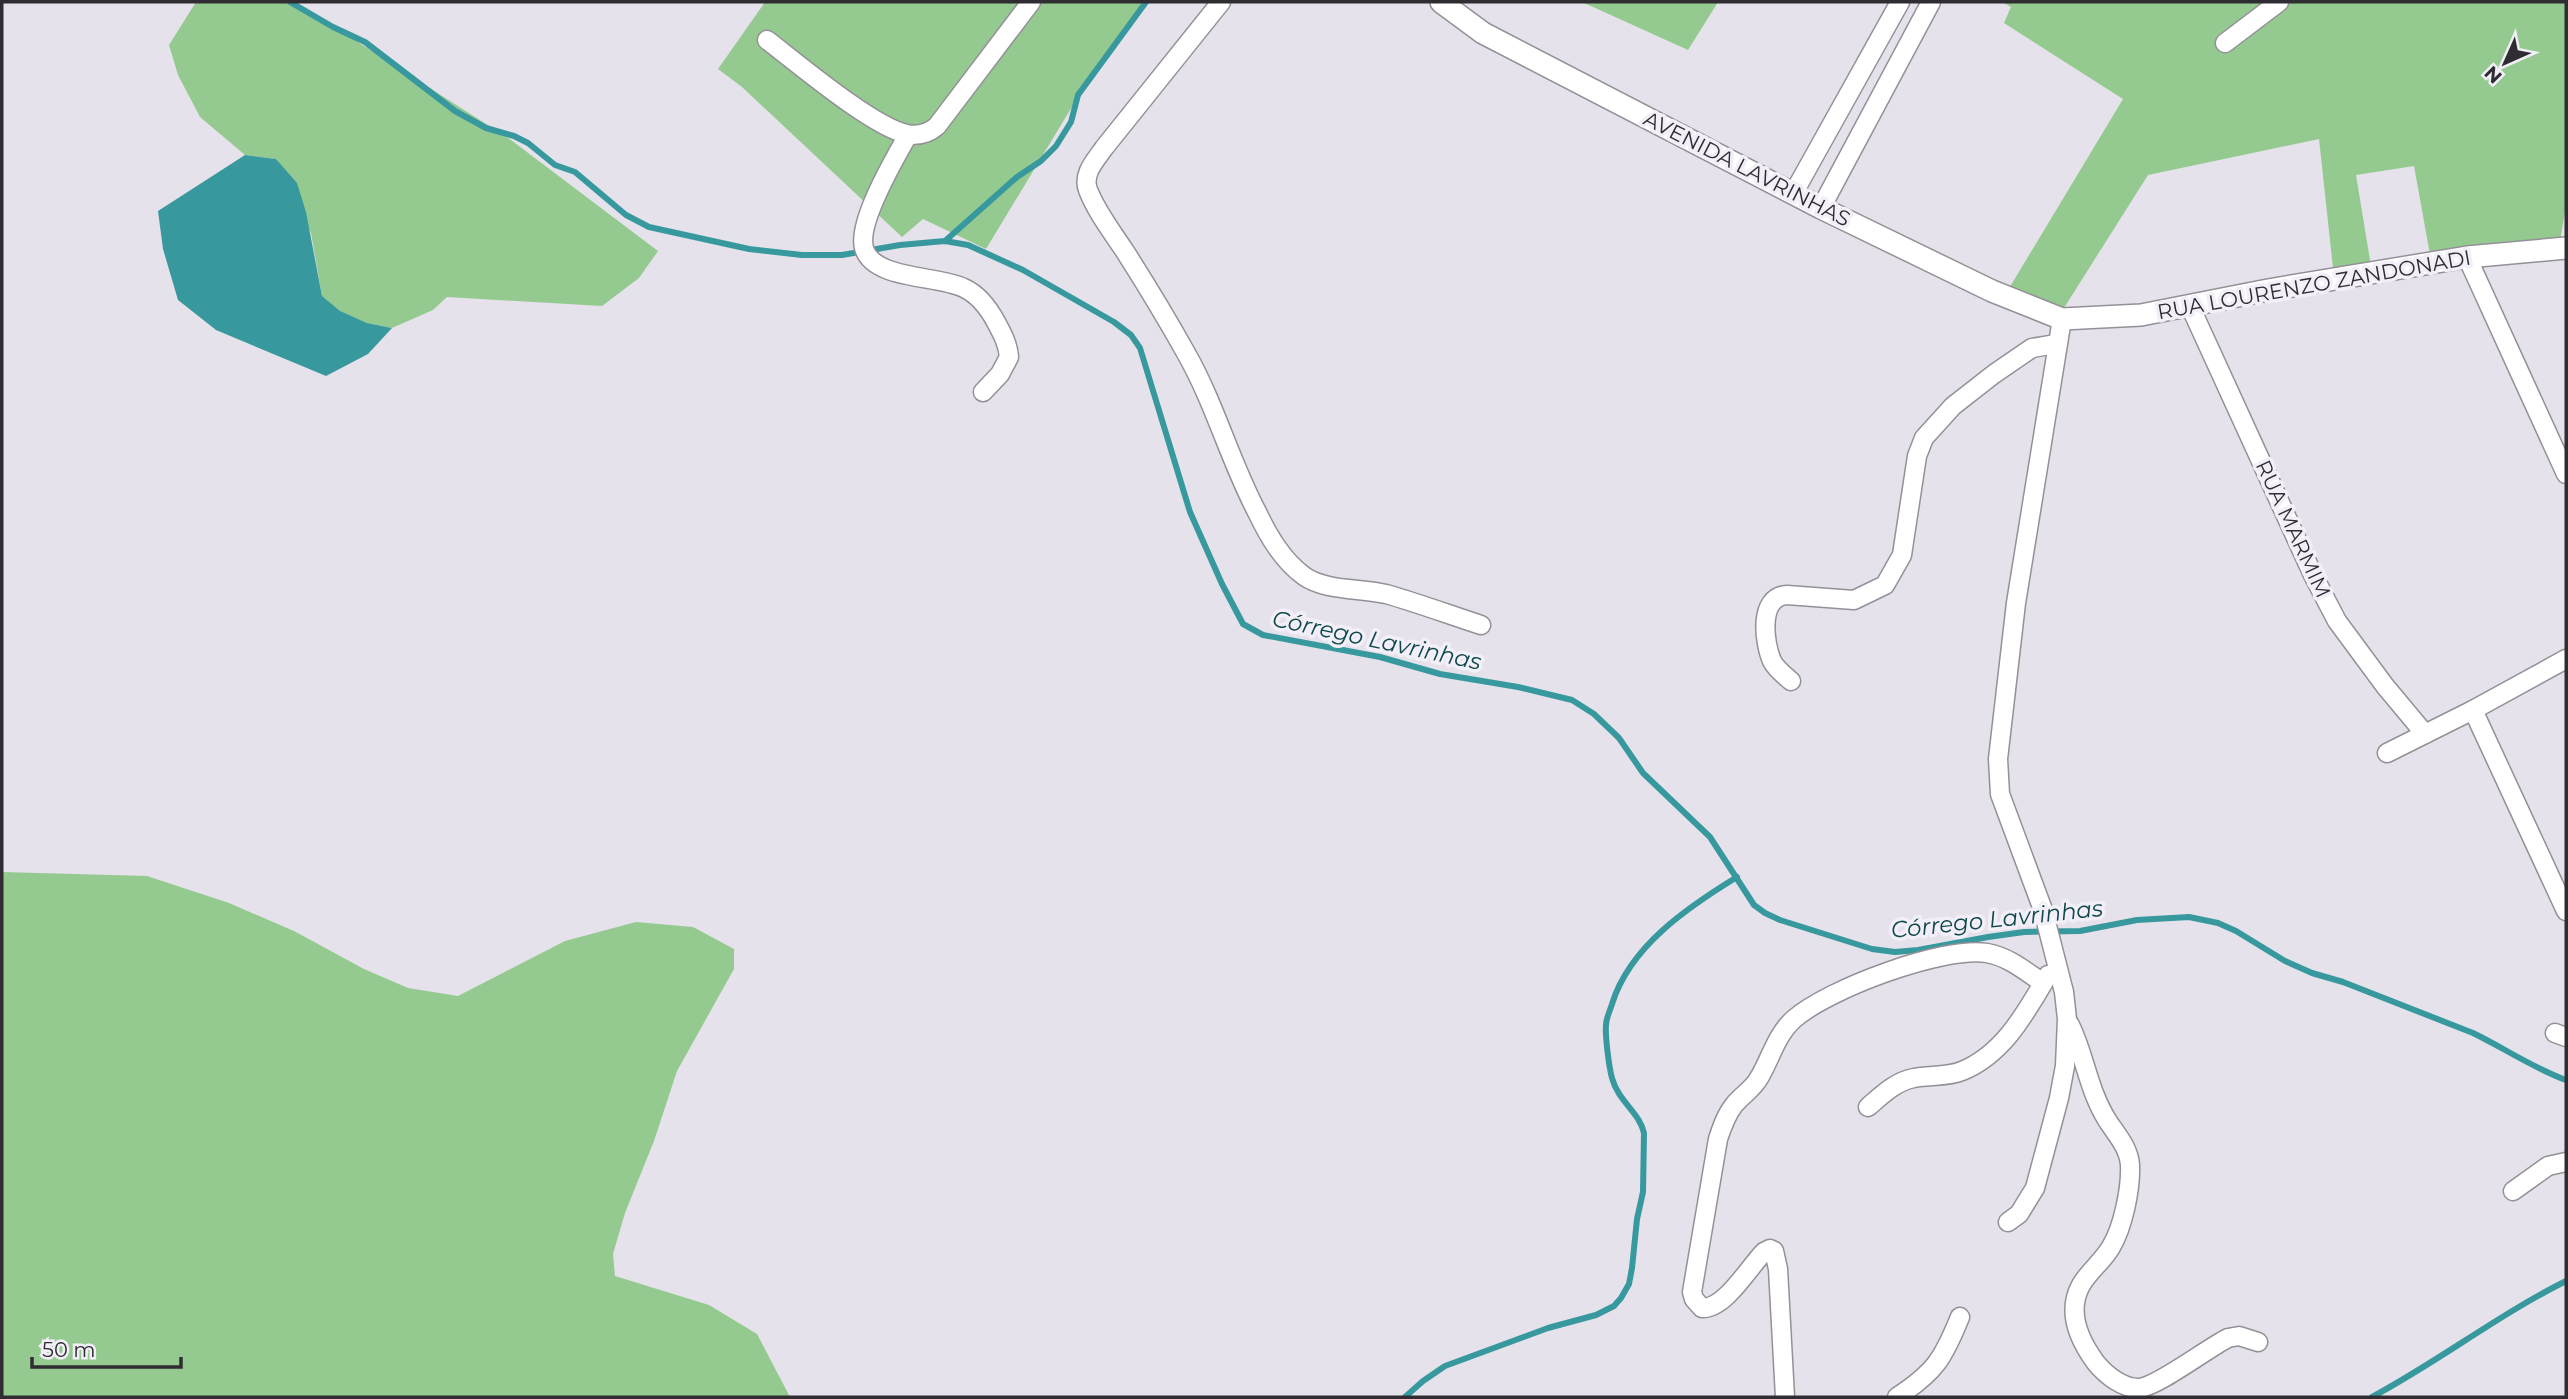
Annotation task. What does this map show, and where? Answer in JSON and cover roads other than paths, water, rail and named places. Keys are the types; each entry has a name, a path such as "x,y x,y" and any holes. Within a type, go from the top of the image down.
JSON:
{"street":[{"path":"767,40 868,115 908,135 931,132 1031,2"},
{"path":"1221,2 1104,148 1089,169 1087,188 1188,356 1222,427 1244,488 1265,530 1293,566 1305,577 1318,583 1387,595 1481,625"},
{"name":"AVENIDA LAVRINHAS","path":"1441,2 1483,33 1793,194 1992,290 2062,319"},
{"path":"1793,194 1900,2"},
{"path":"1821,208 1931,2"},
{"path":"2225,43 2279,2"},
{"path":"908,135 879,190 864,240 869,258 883,269 951,282 984,302 998,325 1009,357 1000,374 983,392"},
{"name":"RUA LOURENZO ZANDONADI","path":"2062,319 2141,315 2268,290 2467,257 2566,248"},
{"path":"2467,257 2566,474"},
{"name":"RUA MARMIM","path":"2190,306 2313,575 2337,621 2425,734"},
{"path":"2008,1222 2019,1214 2035,1188 2065,1066 2067,1019 2056,960 2045,918 2000,794 1998,759 2015,603 2062,319"},
{"path":"1791,681 1773,663 1767,640 1765,620 1773,600 1780,595 1787,595 1854,600 1885,585 1902,555 1917,456 1924,438 1953,406 1994,374 2032,348 2056,344"},
{"path":"2386,753 2473,710 2566,659"},
{"path":"2473,710 2566,911"},
{"path":"1785,1397 1778,1269 1774,1251 1770,1249 1764,1252 1732,1290 1713,1306 1702,1308 1692,1292 1718,1139 1730,1112 1759,1079 1775,1045 1795,1019 1840,991 1875,975 1962,953 1984,953 2003,957 2043,983"},
{"path":"1868,1107 1899,1083 1911,1078 1960,1073 1980,1062 2010,1035 2056,960"},
{"path":"2067,1019 2096,1101 2121,1140 2130,1167 2118,1235 2110,1250 2081,1285 2074,1303 2073,1317 2088,1352 2109,1376 2121,1384 2139,1388 2155,1382 2228,1338 2248,1337 2258,1342"},
{"path":"2513,1191 2548,1166 2566,1161"},
{"path":"1898,1397 1934,1369 1947,1348 1960,1317"}],"water":[{"path":"245,155 276,159 297,183 306,212 322,296 340,311 367,323 392,328 368,354 326,376 216,330 178,300 163,249 158,211"}],"waterway":[{"name":"Córrego Lavrinhas","path":"290,2 365,42 455,111 486,128 528,143 555,165 575,172 626,215 649,227 749,249 802,255 842,255 945,241 968,245 1023,270 1114,322 1131,335 1140,348 1190,512 1243,624 1263,635 1380,657 1440,674 1518,687 1572,700 1594,714 1619,738 1643,773 1710,837 1754,905 1765,913 1872,949 1895,952 2024,932 2080,931 2137,920 2189,917 2218,923 2285,961 2473,1033 2566,1080"},
{"path":"945,241 1056,146 1071,122 1078,95 1146,2"},
{"path":"1405,1397 1445,1366 1548,1328 1596,1315 1614,1306 1621,1298 1629,1284 1643,1192 1644,1133 1612,1078 1606,1036 1607,1017 1621,983 1647,946 1699,901 1737,877"},
{"path":"2372,1397 2516,1308 2566,1281"}]}
